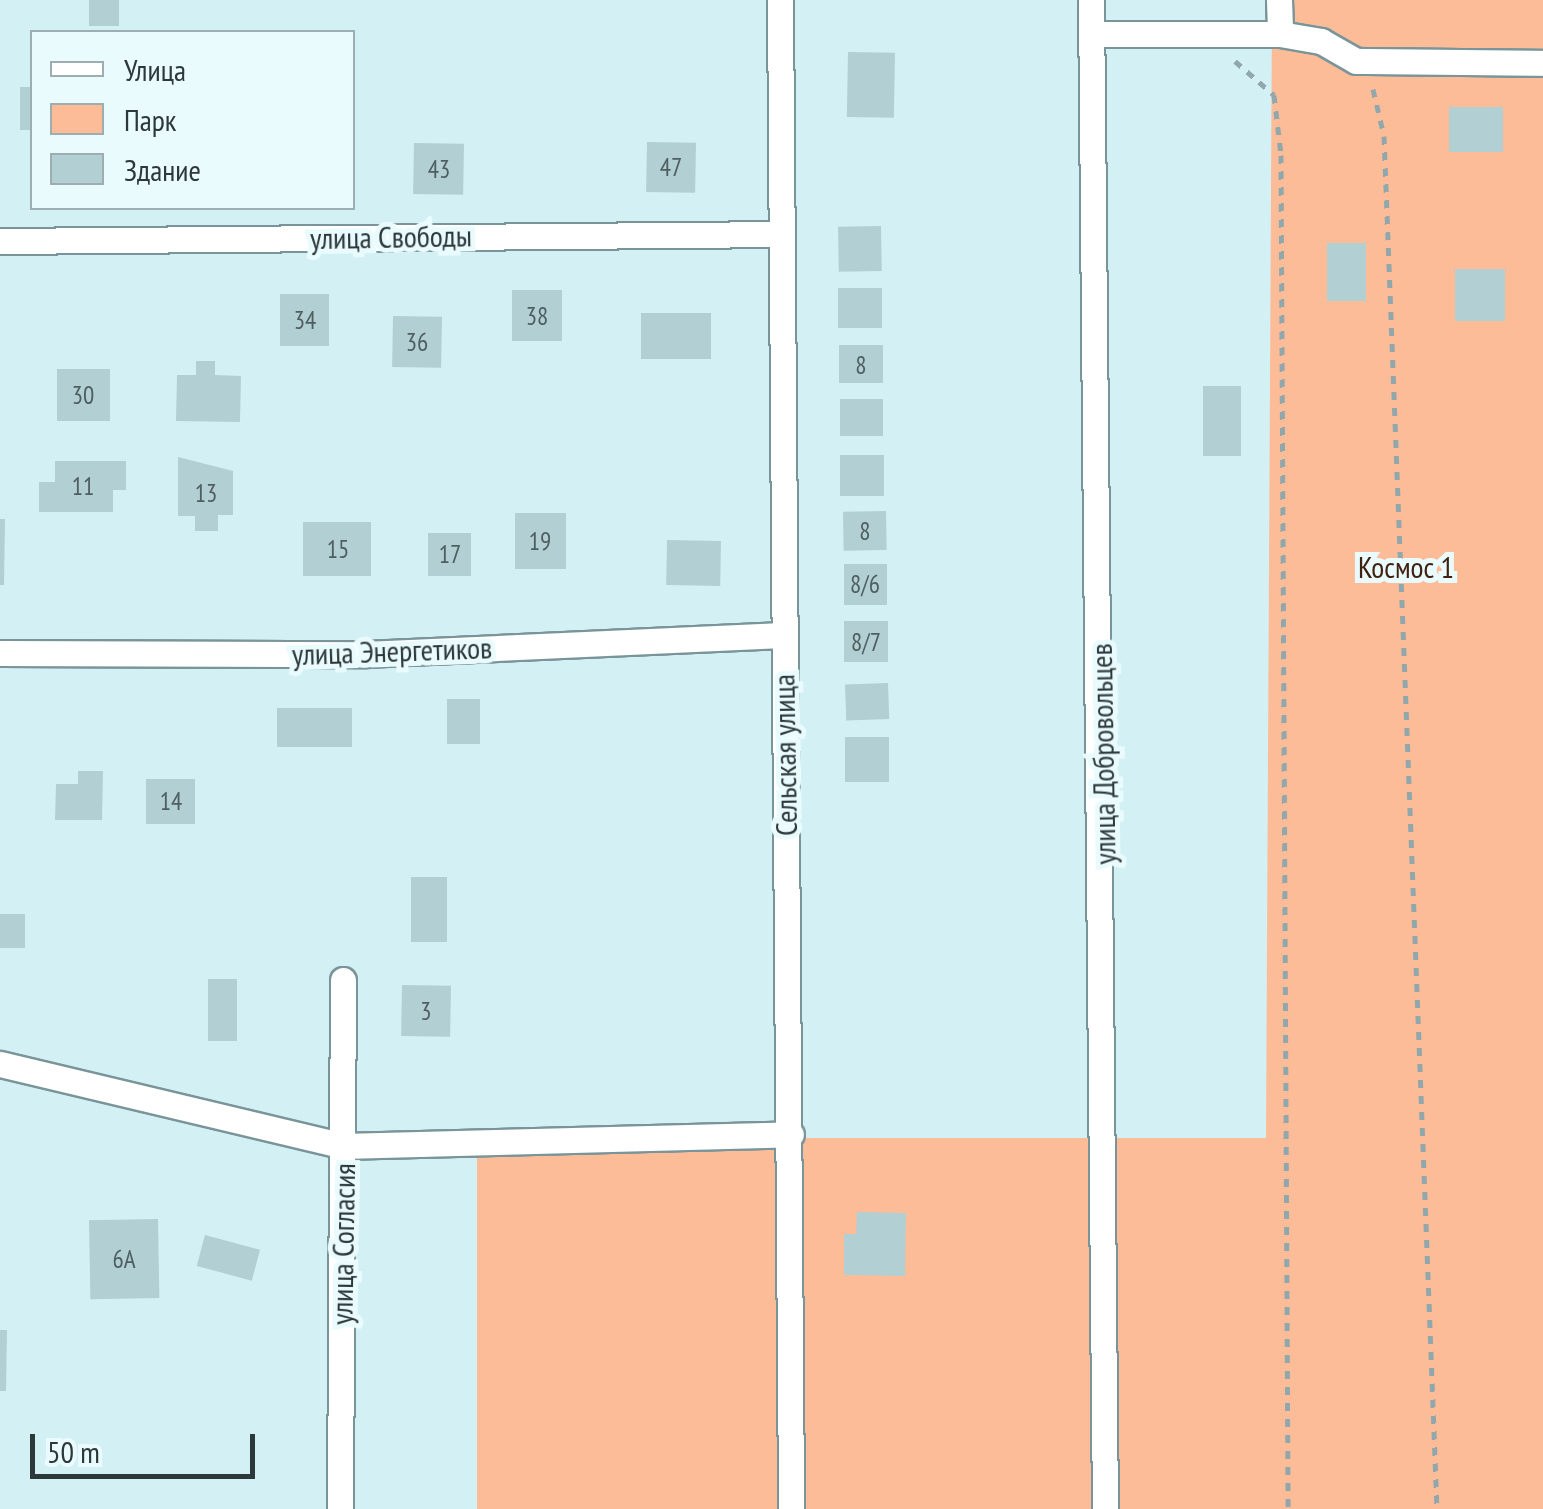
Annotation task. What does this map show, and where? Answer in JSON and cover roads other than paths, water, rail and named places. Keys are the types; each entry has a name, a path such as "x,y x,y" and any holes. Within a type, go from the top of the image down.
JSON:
{"street":[{"name":"Сельская улица","path":"780,0 791,1509"},
{"name":"улица Добровольцев","path":"1091,0 1105,1509"},
{"path":"1279,0 1280,34"},
{"path":"1091,34 1210,39 1280,34 1321,41 1356,61 1543,64"},
{"name":"улица Свободы","path":"0,241 782,234"},
{"name":"улица Энергетиков","path":"0,653 365,654 783,635"},
{"name":"улица Согласия","path":"340,1509 344,980"},
{"path":"0,1064 345,1146 791,1134"}],"park label":[{"name":"Космос 1","path":"1406,567"}]}
